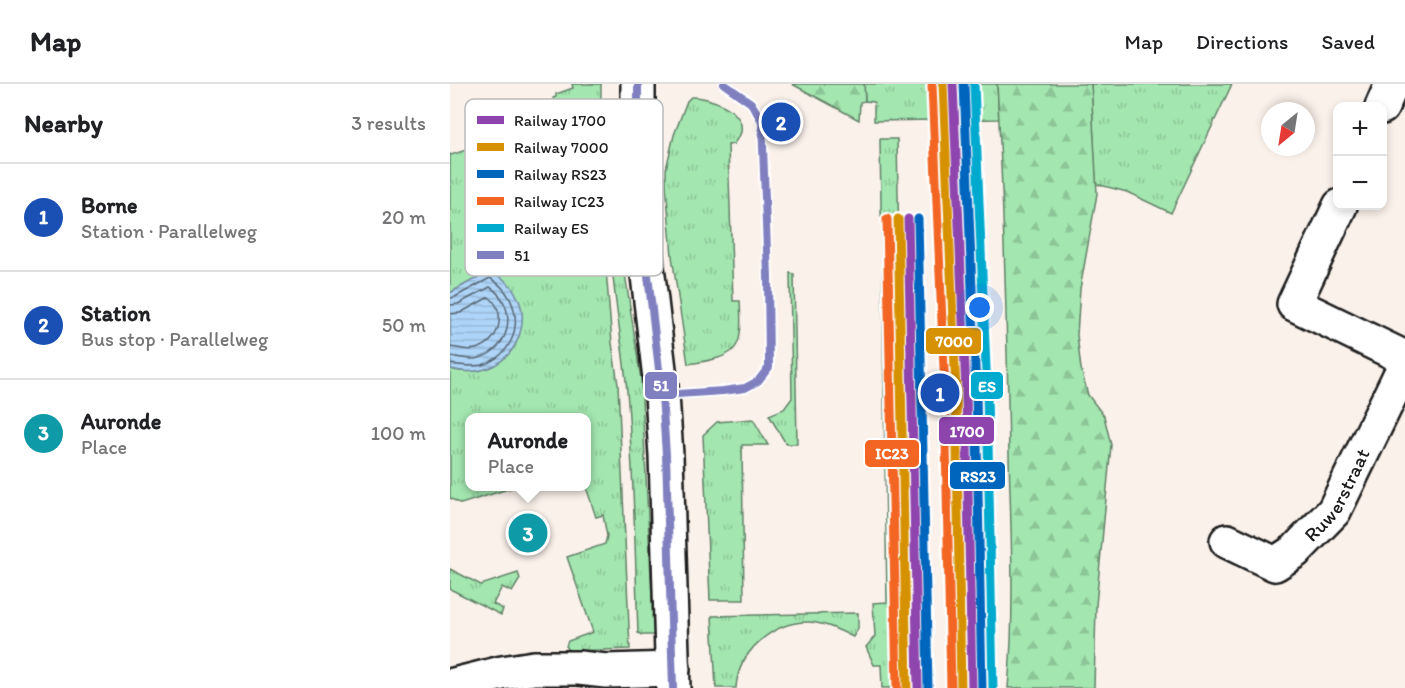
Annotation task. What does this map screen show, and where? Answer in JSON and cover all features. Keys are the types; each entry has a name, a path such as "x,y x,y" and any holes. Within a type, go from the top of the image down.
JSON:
{"street":[{"path":"653,99 655,84"},
{"path":"1385,102 1392,84"},
{"path":"1338,210 1294,304 1405,358"},
{"path":"450,686 502,673 534,669 579,668 673,678 662,395 648,276"},
{"name":"Ruwerstraat","path":"1227,541 1275,564 1295,551 1334,511 1405,365"}],"green space":[{"path":"572,84 601,84 601,99 553,99 556,94 573,88"},
{"path":"792,84 864,84 865,101 860,102 859,120"},
{"path":"864,84 997,84 999,119 874,121 874,102 865,101"},
{"path":"997,84 1091,84 1097,194 1080,289 1077,335 1081,369 1088,395 1104,416 1111,445 1096,605 1094,688 1008,688 1012,601 1011,543 1005,270"},
{"path":"1091,84 1232,84 1171,213 1127,192 1096,184"},
{"path":"691,97 707,99 724,106 732,111 741,124 740,135 734,144 728,145 733,301 740,301 741,318 738,341 734,349 718,358 688,364 672,256 666,169 674,135 687,101"},
{"path":"880,139 897,139 907,688 882,688 881,665 874,665 866,647 875,636 873,603 887,602"},
{"path":"465,150 465,276 481,276 450,293 450,154"},
{"path":"790,273 794,274 797,444 786,444 769,415 784,409 792,398"},
{"path":"496,276 607,276 618,385 630,649 570,651 566,646 568,641 593,632 567,557 605,544 607,536 603,515 596,517 587,491 591,491 591,413 465,413 465,491 502,491 461,504 450,498 450,369 473,371 493,366 507,355 517,339 520,321 518,303 508,285"},
{"path":"613,276 625,276 641,379 654,635 638,633 633,482 624,367"},
{"path":"753,419 768,445 742,445 744,600 710,600 703,435 717,422"},
{"path":"450,569 481,585 518,573 520,579 512,592 502,587 493,604 503,609 501,615 450,589"},
{"path":"858,613 858,629 853,637 826,625 809,622 796,623 771,633 750,651 743,662 736,688 716,688 712,616"}],"water":[{"path":"480,276 497,276 508,283 519,299 522,318 519,336 510,352 495,365 475,371 451,369 450,293"}],"rail line":[{"name":"7000","path":"943,84 956,392 961,688"},
{"name":"1700","path":"953,84 966,392 972,688"},
{"name":"RS23","path":"964,84 976,392 982,688"},
{"name":"ES","path":"974,84 987,391 993,688"},
{"name":"IC23","path":"932,85 945,393 951,688"},
{"name":"IC23","path":"887,219 897,688"},
{"name":"7000","path":"898,219 907,688"},
{"name":"1700","path":"908,219 918,688"},
{"name":"RS23","path":"918,219 928,688"}],"transit line":[{"name":"51","path":"638,84 638,99"},
{"name":"51","path":"662,395 745,388 758,381 769,367 762,121 751,103 724,84"},
{"name":"51","path":"648,276 662,395 666,455 673,688"}],"place":[{"name":"Station","path":"781,122"},
{"name":"Borne","path":"940,393"},
{"name":"Auronde","path":"528,533"}]}
